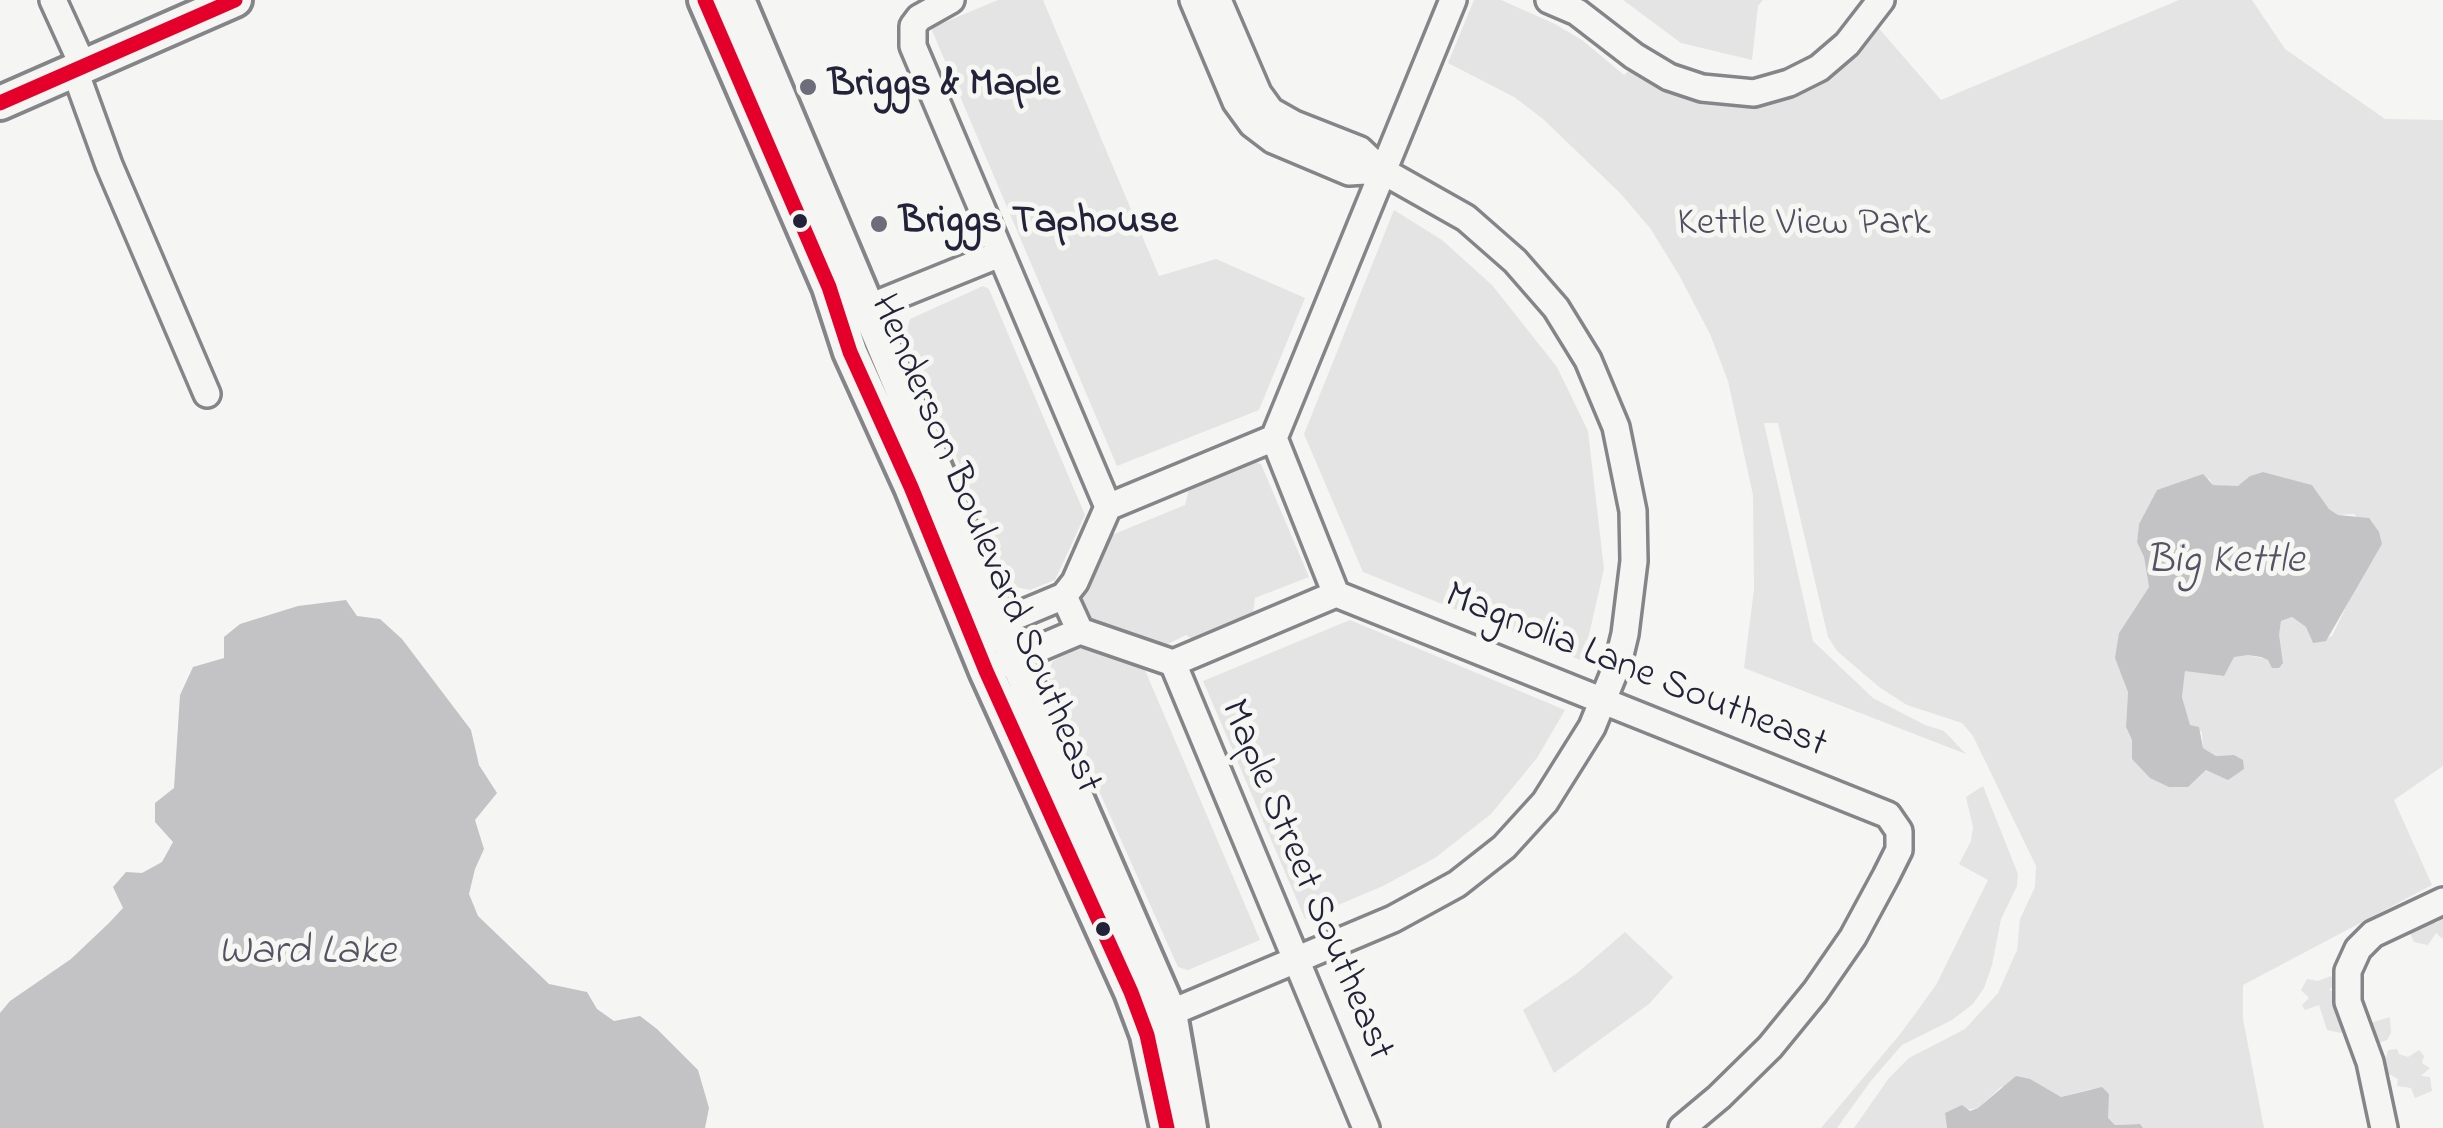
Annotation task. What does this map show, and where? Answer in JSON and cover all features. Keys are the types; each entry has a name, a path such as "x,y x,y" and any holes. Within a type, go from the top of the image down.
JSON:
{"main road":[{"path":"0,104 235,0"},
{"name":"Henderson Boulevard Southeast","path":"705,0 829,287 854,313"},
{"name":"Henderson Boulevard Southeast","path":"738,0 854,313 986,628 986,671 1094,904 1156,1017 1167,1128"},
{"name":"Henderson Boulevard Southeast","path":"986,628 1017,658 1156,1017 1190,1128"}],"street":[{"path":"53,0 109,166 207,394"},
{"path":"952,0 919,18 913,26 913,46 1108,507"},
{"path":"1193,0 1236,102 1252,124 1273,140 1349,172 1380,170"},
{"path":"1156,1017 1409,911 1482,866 1545,802 1581,749 1603,702 1625,634 1634,561 1633,511 1626,464 1602,390 1556,308 1515,261 1466,218 1380,170 1360,150 1294,124 1271,110 1258,94 1218,0"},
{"path":"986,671 1080,631 1173,663 1336,594 1274,438 1370,208 1380,170 1453,0"},
{"path":"1548,0 1589,20 1634,56 1669,77 1702,88 1754,93 1790,83 1819,68 1846,44 1882,0"},
{"path":"854,313 1000,254"},
{"path":"986,628 1064,596 1075,582 1108,507 1274,438"},
{"name":"Magnolia Lane Southeast","path":"1336,594 1888,815 1899,831 1898,850 1886,876 1853,936 1814,992 1770,1047 1682,1128"},
{"path":"1064,596 1080,631"},
{"name":"Maple Street Southeast","path":"1173,663 1366,1128"},
{"path":"2384,1128 2370,1062 2348,1002 2348,971 2358,949 2381,928 2443,901"}],"green space":[{"path":"998,0 1043,0 1159,276 1216,259 1305,298 1259,410 1117,466 931,28"},
{"name":"Kettle View Park","path":"1474,0 1501,0 1582,40 1624,75 1630,70 1669,94 1732,103 1876,25 1941,100 2179,0 2252,0 2285,49 2385,119 2443,120 2443,766 2394,800 2432,885 2243,985 2243,1019 2264,1128 2114,1125 2107,1118 2109,1094 2091,1089 2061,1097 2001,1087 1978,1108 1945,1113 1947,1128 1854,1128 1889,1078 1909,1058 1965,1029 1998,993 2017,950 2020,919 2035,887 2036,866 1973,736 1962,723 1907,705 1837,651 1828,637 1778,423 1764,423 1813,641 1873,698 1944,731 1966,754 1744,668 1754,589 1753,495 1728,381 1710,334 1650,228 1621,194 1543,119 1514,97 1448,63","holes":["2263,472 2312,485 2329,509 2338,515 2354,514 2382,544 2359,580 2332,636 2313,643 2306,627 2292,617 2281,621 2278,635 2283,663 2248,655 2234,656 2223,676 2185,670 2182,697 2190,726 2202,732 2203,748 2216,756 2234,755 2221,775 2206,770 2187,787 2169,787 2132,759 2132,740 2126,727 2128,692 2119,633 2149,587 2137,541 2139,524 2157,490 2209,479 2213,485 2239,487 2250,476"]},
{"path":"1623,0 1763,0 1758,6 1752,60 1681,43"},
{"path":"1394,210 1442,240 1492,285 1557,367 1588,431 1604,569 1583,661 1363,572 1304,434"},
{"path":"983,286 989,289 1085,515 1055,580 1030,590 1012,586 905,338 910,319"},
{"path":"1252,461 1261,464 1309,577 1255,598 1253,614 1194,640 1186,635 1162,647 1086,616 1078,600 1107,537 1185,505 1190,485"},
{"path":"1350,620 1565,710 1537,758 1491,814 1435,858 1383,886 1305,919 1203,681"},
{"path":"1087,648 1145,670 1260,940 1188,970 1178,967 1047,675 1053,661"},
{"path":"1983,786 2018,874 2017,886 2001,919 1984,988 1973,1004 1952,1020 1902,1045 1837,1128 1821,1128 1936,985 1988,880 1959,864 1971,841 1973,827 1966,797"},
{"path":"2443,916 2443,939 2436,933 2428,945 2414,942 2409,931 2411,923 2425,918 2437,923"},
{"path":"1625,932 1673,977 1649,1004 1554,1073 1523,1010 1576,974"},
{"path":"2331,976 2335,984 2329,990 2340,993 2346,1023 2341,1033 2327,1030 2319,1005 2305,1010 2302,1005 2309,998 2301,990 2307,979 2318,981"},
{"path":"2390,1017 2391,1033 2379,1043 2369,1034 2370,1023"},
{"path":"2397,1049 2408,1057 2419,1050 2424,1056 2422,1063 2430,1068 2421,1076 2430,1077 2432,1091 2415,1098 2411,1088 2397,1086 2398,1079 2383,1071 2388,1050"}],"water":[{"name":"Big Kettle","path":"2263,472 2312,485 2338,515 2369,518 2382,544 2326,641 2313,643 2306,627 2292,617 2281,621 2283,663 2279,668 2272,668 2261,657 2248,655 2234,657 2224,676 2185,671 2182,697 2190,725 2199,727 2203,748 2216,756 2234,755 2243,760 2244,769 2228,780 2206,770 2188,787 2169,787 2150,778 2132,759 2132,740 2126,727 2128,692 2115,658 2119,633 2149,587 2137,542 2139,524 2157,490 2203,474 2213,485 2238,486"},
{"name":"Ward Lake","path":"346,600 357,616 380,619 402,639 471,730 479,765 497,793 475,820 484,849 469,894 478,916 549,984 587,992 597,1009 614,1021 640,1016 657,1029 698,1070 709,1108 705,1128 0,1128 0,1013 10,1001 71,959 109,923 123,908 113,887 126,872 142,873 162,862 173,842 155,822 155,803 174,788 180,695 193,667 224,658 224,637 240,624 298,606"},
{"path":"2016,1076 2030,1079 2061,1097 2102,1087 2109,1094 2108,1118 2115,1125 2140,1124 2143,1128 1947,1128 1945,1113 1962,1105 1970,1111 1978,1108"}],"transit line":[{"path":"0,103 235,0"},
{"path":"705,0 829,287 850,352 911,487 986,671 1131,992 1147,1035 1167,1128"}],"place":[{"name":"Briggs & Maple","path":"808,87"},
{"name":"Briggs Taphouse","path":"879,224"}]}
